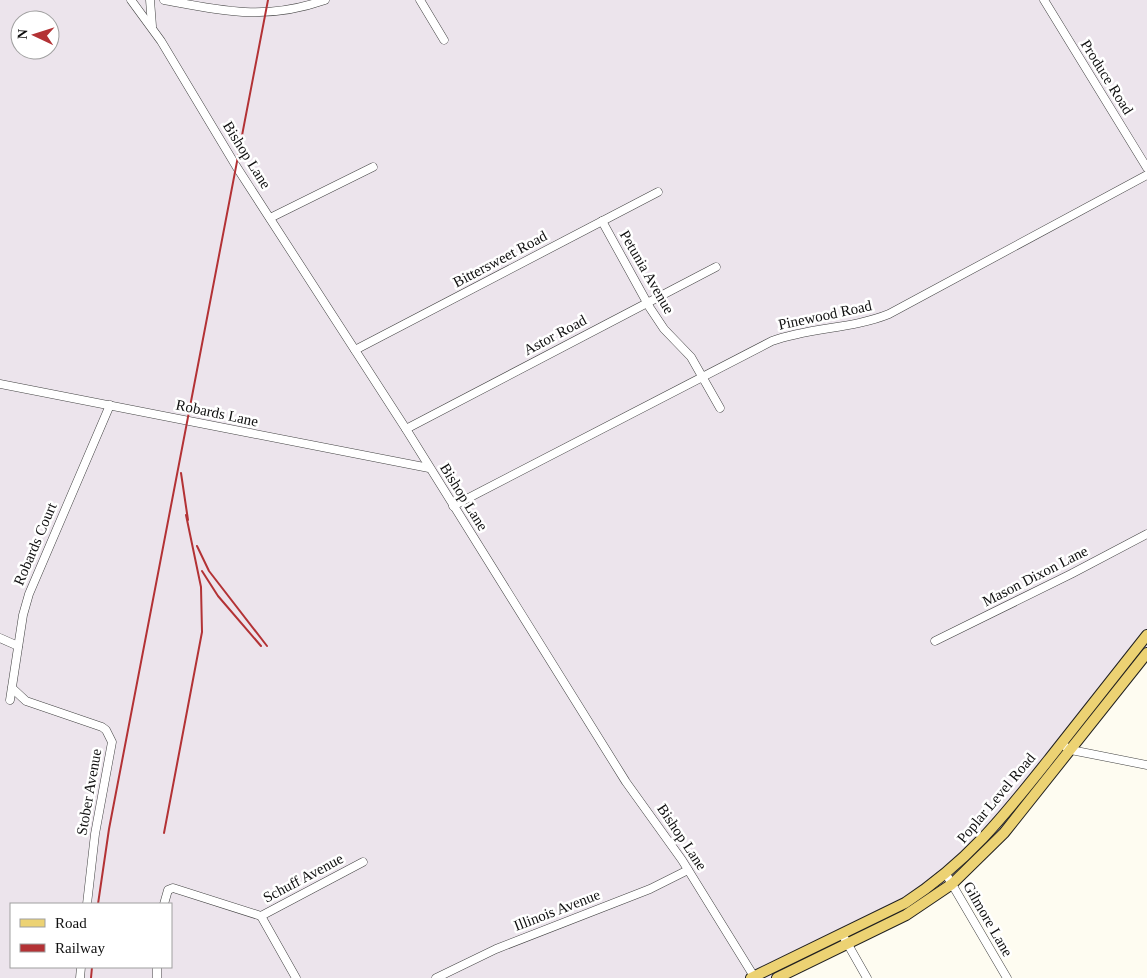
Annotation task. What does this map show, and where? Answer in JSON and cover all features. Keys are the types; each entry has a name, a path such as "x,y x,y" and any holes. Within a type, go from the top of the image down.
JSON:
{"main road":[{"name":"Poplar Level Road","path":"753,978 905,903 946,874 982,842 1147,635"},
{"name":"Poplar Level Road","path":"778,978 906,915 952,884 1004,833 1147,653"}],"street":[{"name":"Bishop Lane","path":"131,0 152,28 270,218 406,429 626,782 688,870 753,978"},
{"name":"Bishop Lane","path":"150,0 152,28"},
{"path":"164,0 231,11 265,14 298,8 325,0"},
{"path":"420,0 444,40"},
{"name":"Produce Road","path":"1044,0 1147,168"},
{"path":"270,218 373,167"},
{"name":"Pinewood Road","path":"453,506 756,348 785,336 857,324 889,314 1147,175"},
{"name":"Bittersweet Road","path":"355,350 658,192"},
{"name":"Petunia Avenue","path":"602,221 647,303 664,329 692,357 701,377 720,408"},
{"name":"Astor Road","path":"406,429 716,266"},
{"name":"Robards Lane","path":"0,384 430,468"},
{"name":"Robards Court","path":"10,700 18,646 29,594 110,405"},
{"name":"Mason Dixon Lane","path":"935,641 1147,534"},
{"path":"0,638 18,646"},
{"name":"Stober Avenue","path":"12,688 26,701 102,727 106,730 112,742 96,834 87,903"},
{"path":"1061,744 1070,750 1147,765"},
{"name":"Schuff Avenue","path":"164,903 169,888 188,892 261,916 363,862"},
{"name":"Illinois Avenue","path":"436,978 496,949 650,889 688,870"},
{"name":"Gilmore Lane","path":"946,874 1006,978"},
{"path":"261,916 296,978"},
{"path":"842,934 867,978"}],"shaded area":[{"path":"0,0 1147,0 1147,653 984,854 906,915 789,973 791,978 0,978"}],"railway":[{"path":"98,903 109,829 268,0"},
{"path":"181,473 188,520"},
{"path":"164,833 202,632 201,587 186,515"},
{"path":"197,546 209,571 267,646"},
{"path":"202,571 218,596 261,646"},
{"path":"91,978 92,968"}]}
